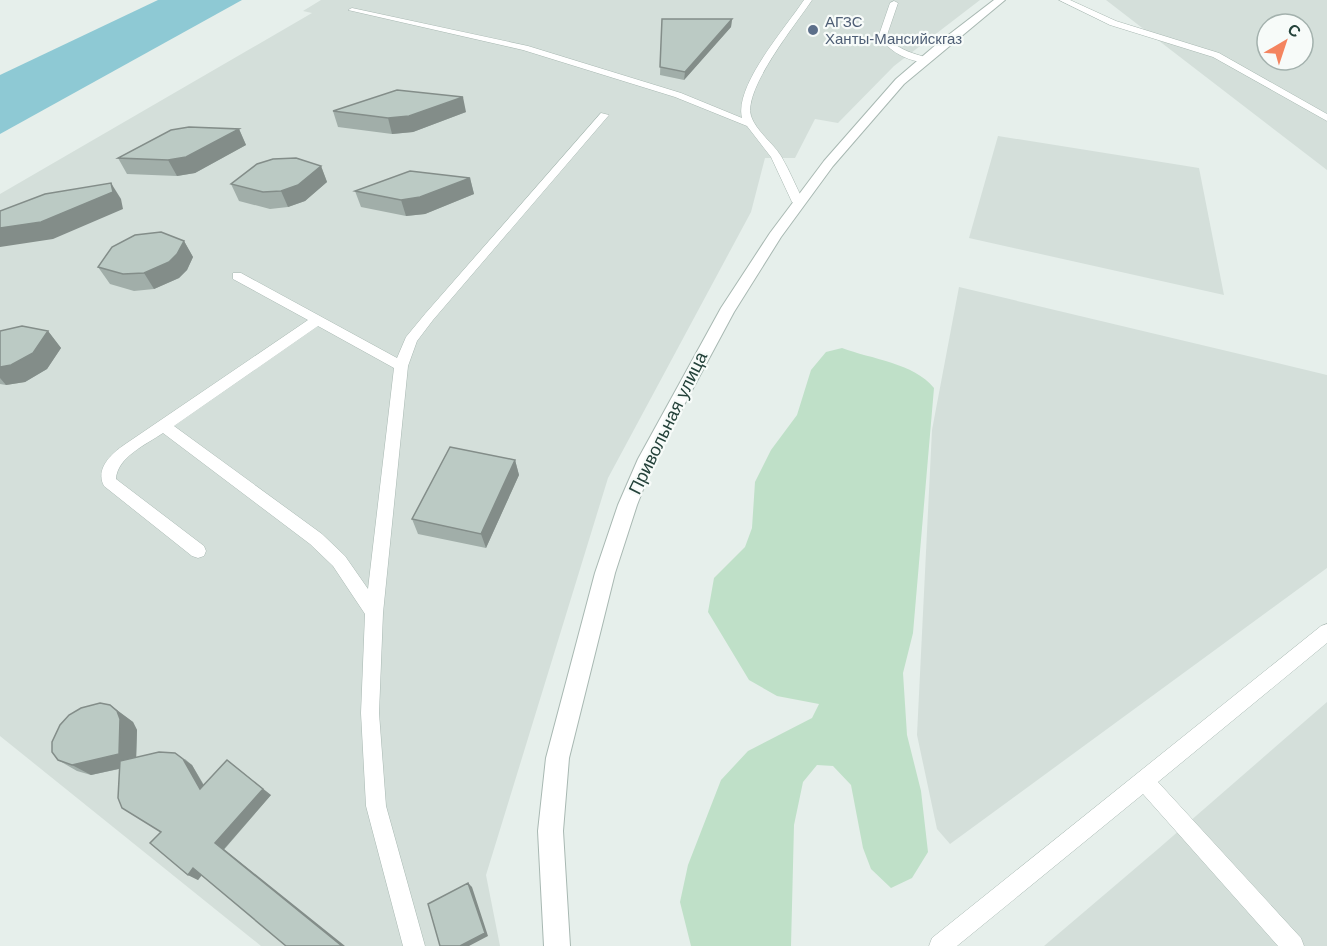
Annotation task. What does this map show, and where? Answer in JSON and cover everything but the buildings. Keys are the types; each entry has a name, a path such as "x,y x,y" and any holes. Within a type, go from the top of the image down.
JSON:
{"street":[{"name":"Привольная улица","path":"557,946 551,825 557,764 591,618 621,520 637,480 702,353 747,278 798,202 889,94 925,60 1000,0"}],"lane":[{"path":"798,202 781,164 749,124 744,111 745,98 751,84 808,0"},
{"path":"1063,0 1113,23 1216,55 1327,118"},
{"path":"894,3 883,35 885,39 891,46 925,60"},
{"path":"352,10 525,48 668,91 715,108 749,124"},
{"path":"414,946 376,806 370,713 374,613 401,366 411,340 429,317 604,115"},
{"path":"237,276 401,366"},
{"path":"198,551 109,482 108,472 115,460 163,425 316,321"},
{"path":"163,425 316,539 339,561 374,613"},
{"path":"954,942 1144,781 1327,632"},
{"path":"1144,781 1293,946"}],"shaded area":[{"path":"321,0 980,0 894,66 838,123 815,119 795,158 765,158 751,212 608,478 486,875 500,946 261,946 0,736 0,194 312,13 303,11"},
{"path":"1106,0 1327,0 1327,170"},
{"path":"998,136 1199,168 1224,295 969,238"},
{"path":"959,287 1327,375 1327,568 950,844 937,829 917,735 932,430"},
{"path":"1327,702 1327,946 1044,946 1158,849"}],"green space":[{"path":"842,348 904,367 934,388 913,633 903,673 907,735 921,791 928,852 912,878 891,888 871,869 863,848 851,785 833,766 817,765 803,782 794,825 791,946 691,946 680,902 688,865 721,780 748,751 812,718 819,704 777,696 749,680 708,612 714,578 745,547 752,528 755,482 771,450 797,415 811,370 826,352"}],"water":[{"path":"158,0 242,0 0,134 0,75"}],"place":[{"name":"АГЗС Ханты-Мансийскгаз","path":"813,30"}]}
